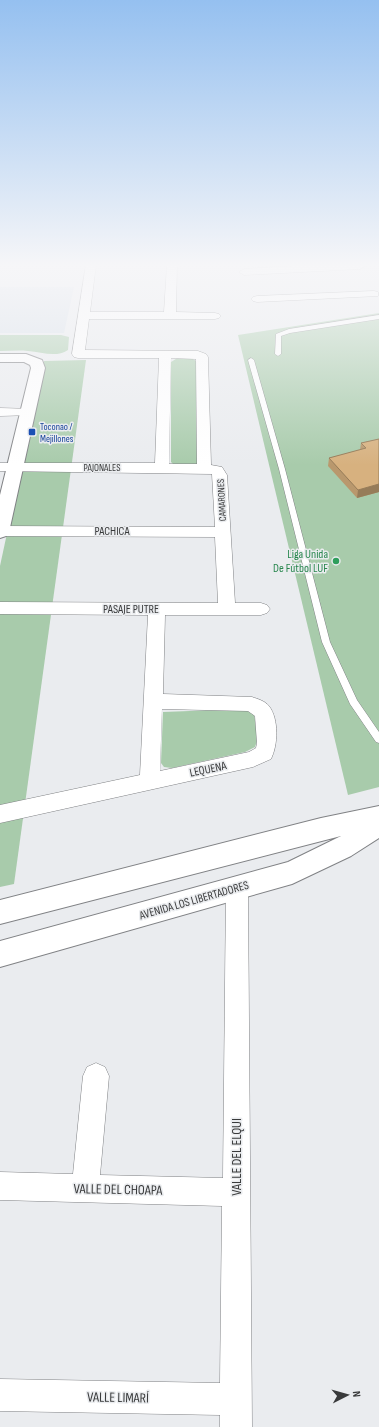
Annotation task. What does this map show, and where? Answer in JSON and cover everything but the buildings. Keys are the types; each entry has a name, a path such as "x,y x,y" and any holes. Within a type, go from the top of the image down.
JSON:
{"street":[{"path":"81,332 78,354 165,355 162,468"},
{"name":"CAMARONES","path":"165,355 201,356 202,358 204,468 214,469 220,475 227,609"},
{"path":"0,358 21,358 34,361 37,363 38,368 28,412 8,467 0,532"},
{"path":"0,412 28,412"},
{"name":"PAJONALES","path":"8,467 204,468"},
{"name":"PACHICA","path":"0,532 223,532"},
{"name":"PASAJE PUTRE","path":"0,608 261,609"},
{"path":"150,782 157,609"},
{"name":"LEQUENA","path":"0,814 253,759 264,753 267,743 264,715 261,710 252,704 154,701"},
{"path":"0,912 314,831 379,817"},
{"name":"AVENIDA LOS LIBERTADORES","path":"0,954 237,888 298,869 342,848 379,825"},
{"name":"VALLE DEL ELQUI","path":"236,1413 237,888"},
{"path":"85,1188 96,1076"},
{"name":"VALLE DEL CHOAPA","path":"0,1186 236,1192"},
{"name":"VALLE LIMARÍ","path":"0,1395 236,1413"}],"lane":[{"path":"278,354 278,335 287,332"},
{"path":"251,360 282,469 326,642 353,702 379,739"}],"shaded area":[{"path":"0,332 64,332 64,333 0,333"}],"green space":[{"name":"Liga Unida De Fútbol LUF","path":"260,332 379,332 379,787 348,795 238,335"},
{"path":"0,335 61,335 69,337 68,350 59,354 25,351 0,351"},
{"path":"179,357 187,357 199,364 199,463 196,465 174,465 171,462 171,362"},
{"path":"86,360 14,884 0,887 0,566 44,361"},
{"path":"243,709 254,714 258,738 255,747 245,752 172,768 164,767 161,763 163,712"}],"place":[{"name":"Toconao / Mejillones","path":"32,432"},
{"name":"Liga Unida De Fútbol LUF","path":"336,561"}]}
